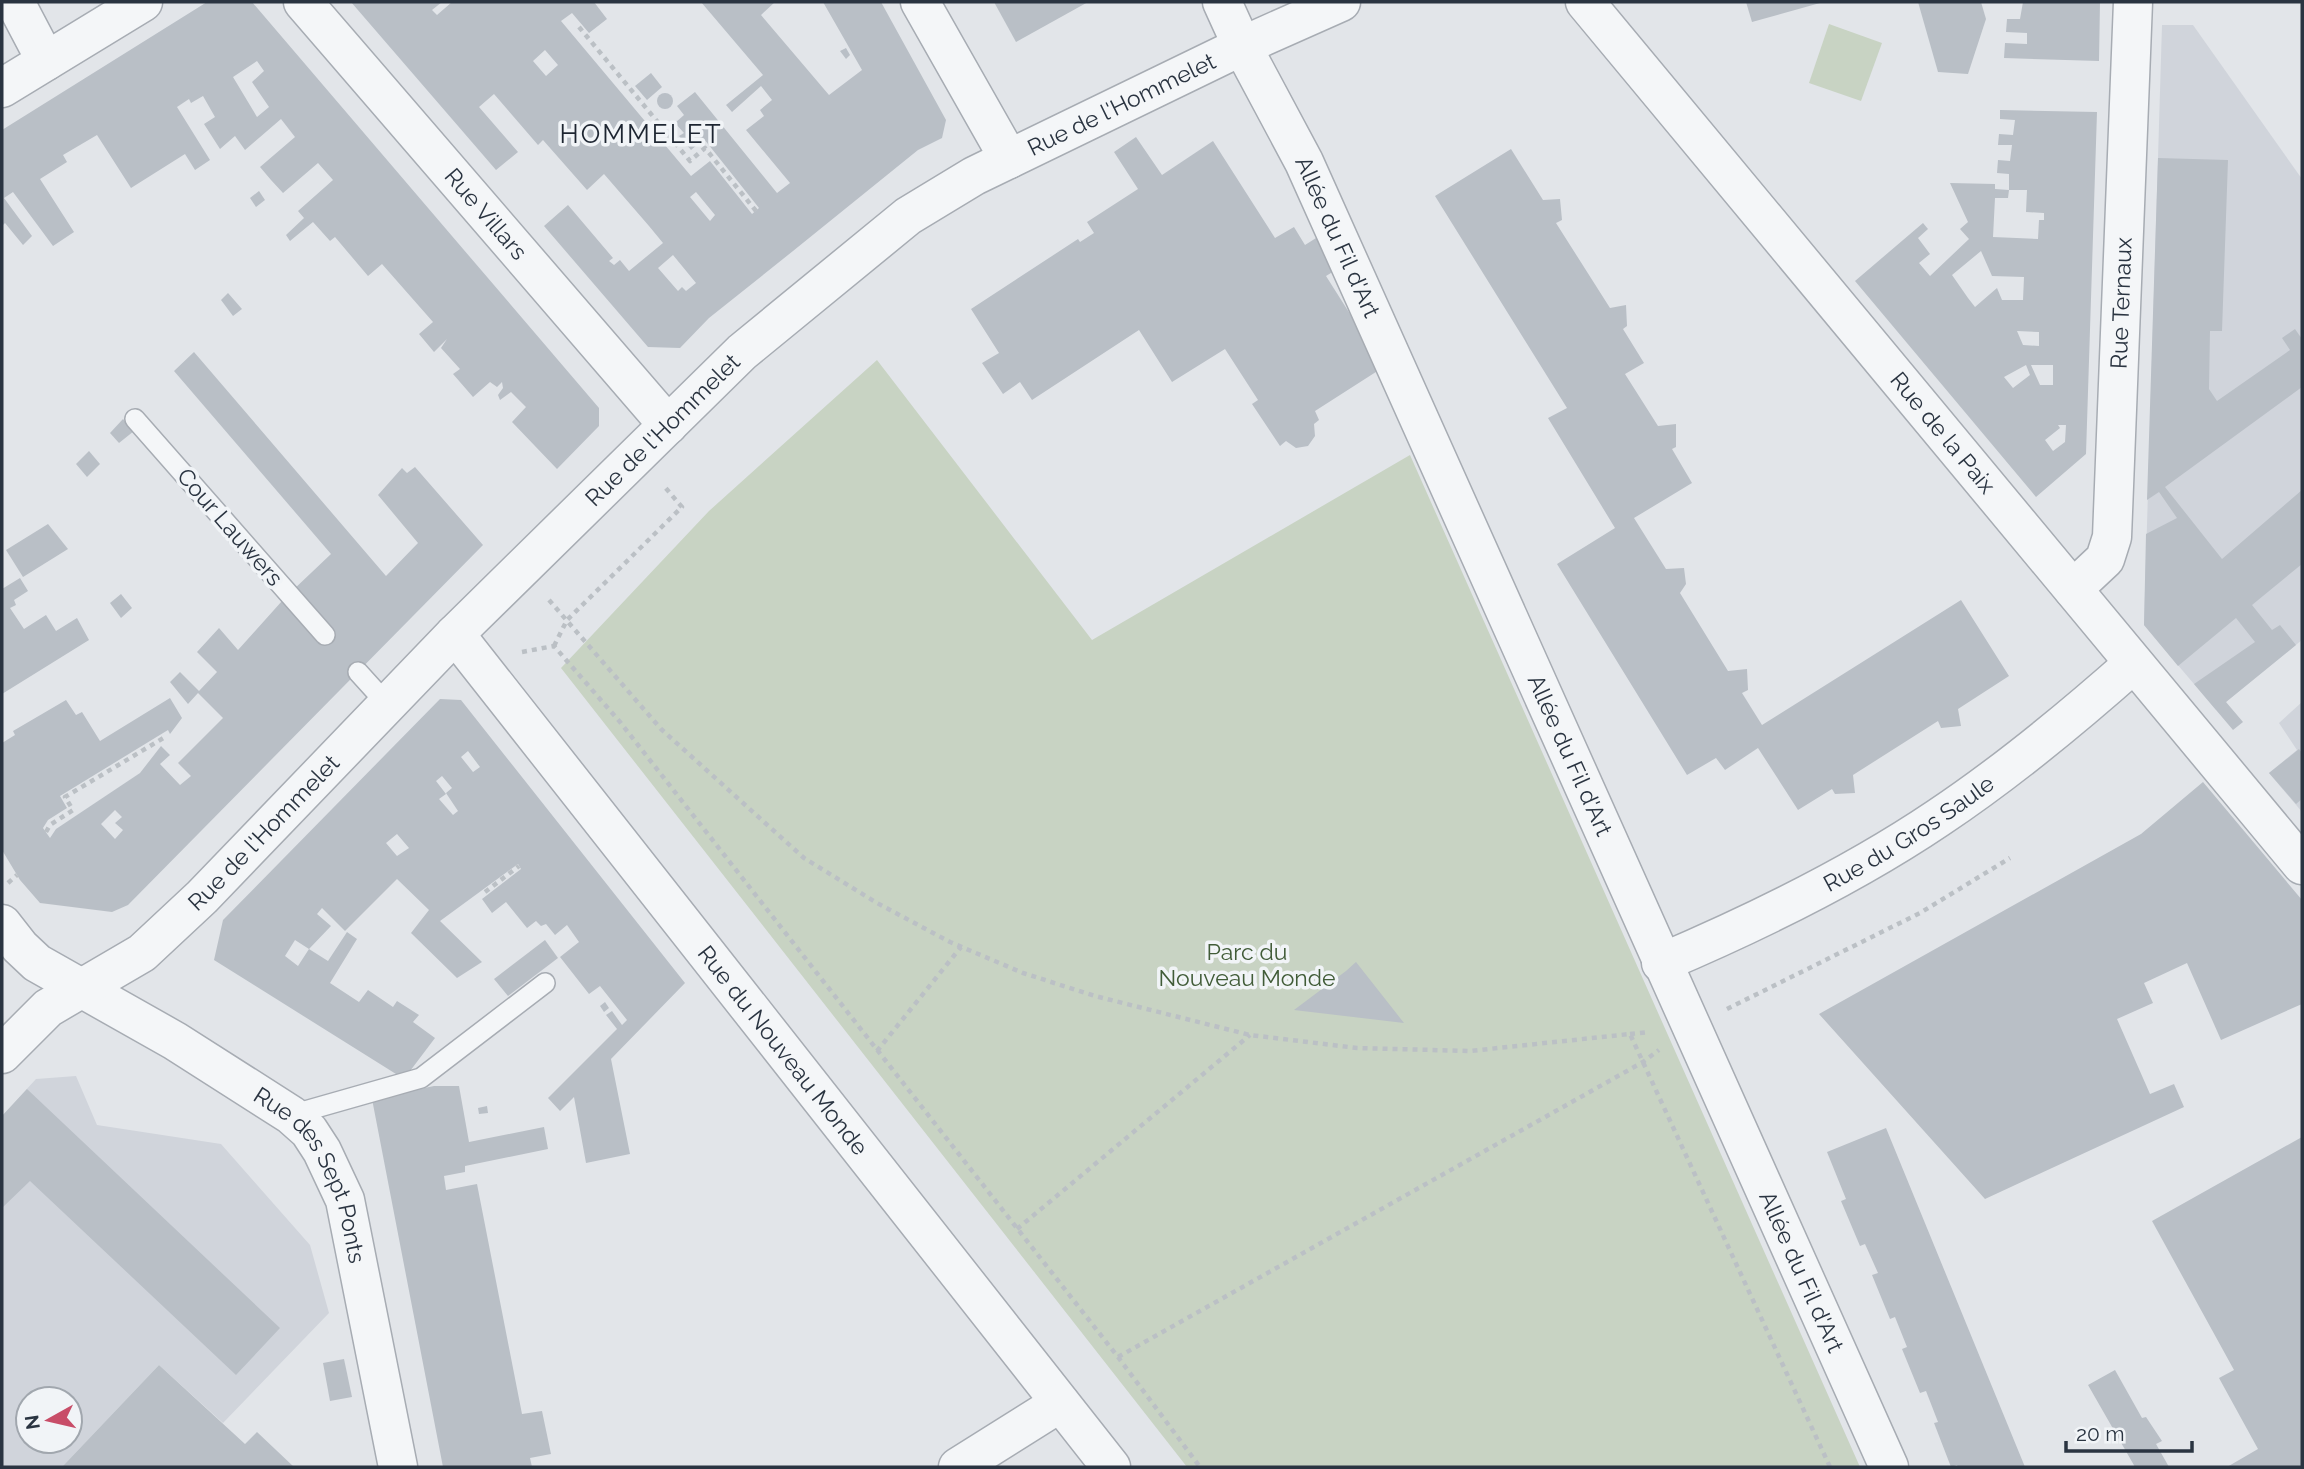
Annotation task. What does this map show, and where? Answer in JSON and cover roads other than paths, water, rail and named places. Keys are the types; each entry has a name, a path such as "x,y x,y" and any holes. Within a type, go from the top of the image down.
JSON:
{"street":[{"path":"15,2 46,61"},
{"path":"2,88 143,2"},
{"name":"Rue Villars","path":"303,2 668,425"},
{"path":"920,2 1009,159"},
{"name":"Allée du Fil d'Art","path":"1222,2 1242,46 1304,162 1689,1027 1889,1467"},
{"name":"Rue de l'Hommelet","path":"2,1054 48,1008 79,988 124,967 142,953 202,897 455,634 766,330 908,216 945,191 1009,159 1242,46 1341,2"},
{"name":"Rue de la Paix","path":"1585,2 2302,864"},
{"name":"Rue Ternaux","path":"2073,589 2105,559 2112,537 2133,2"},
{"name":"Rue du Nouveau Monde","path":"455,634 1111,1467"},
{"name":"Rue du Gros Saule","path":"1661,963 1727,935 1917,831 2058,731 2133,664"},
{"name":"Rue des Sept Ponts","path":"2,924 37,963 175,1041 291,1115 309,1131 322,1151 345,1200 398,1467"},
{"path":"957,1467 1060,1403"}],"lane":[{"name":"Cour Lauwers","path":"135,419 325,635"},
{"path":"358,672 387,704"},
{"path":"291,1115 421,1078 545,983"}],"district":[{"name":"HOMMELET","path":"641,134"}],"park label":[{"name":"Parc du Nouveau Monde","path":"1247,965"}]}
